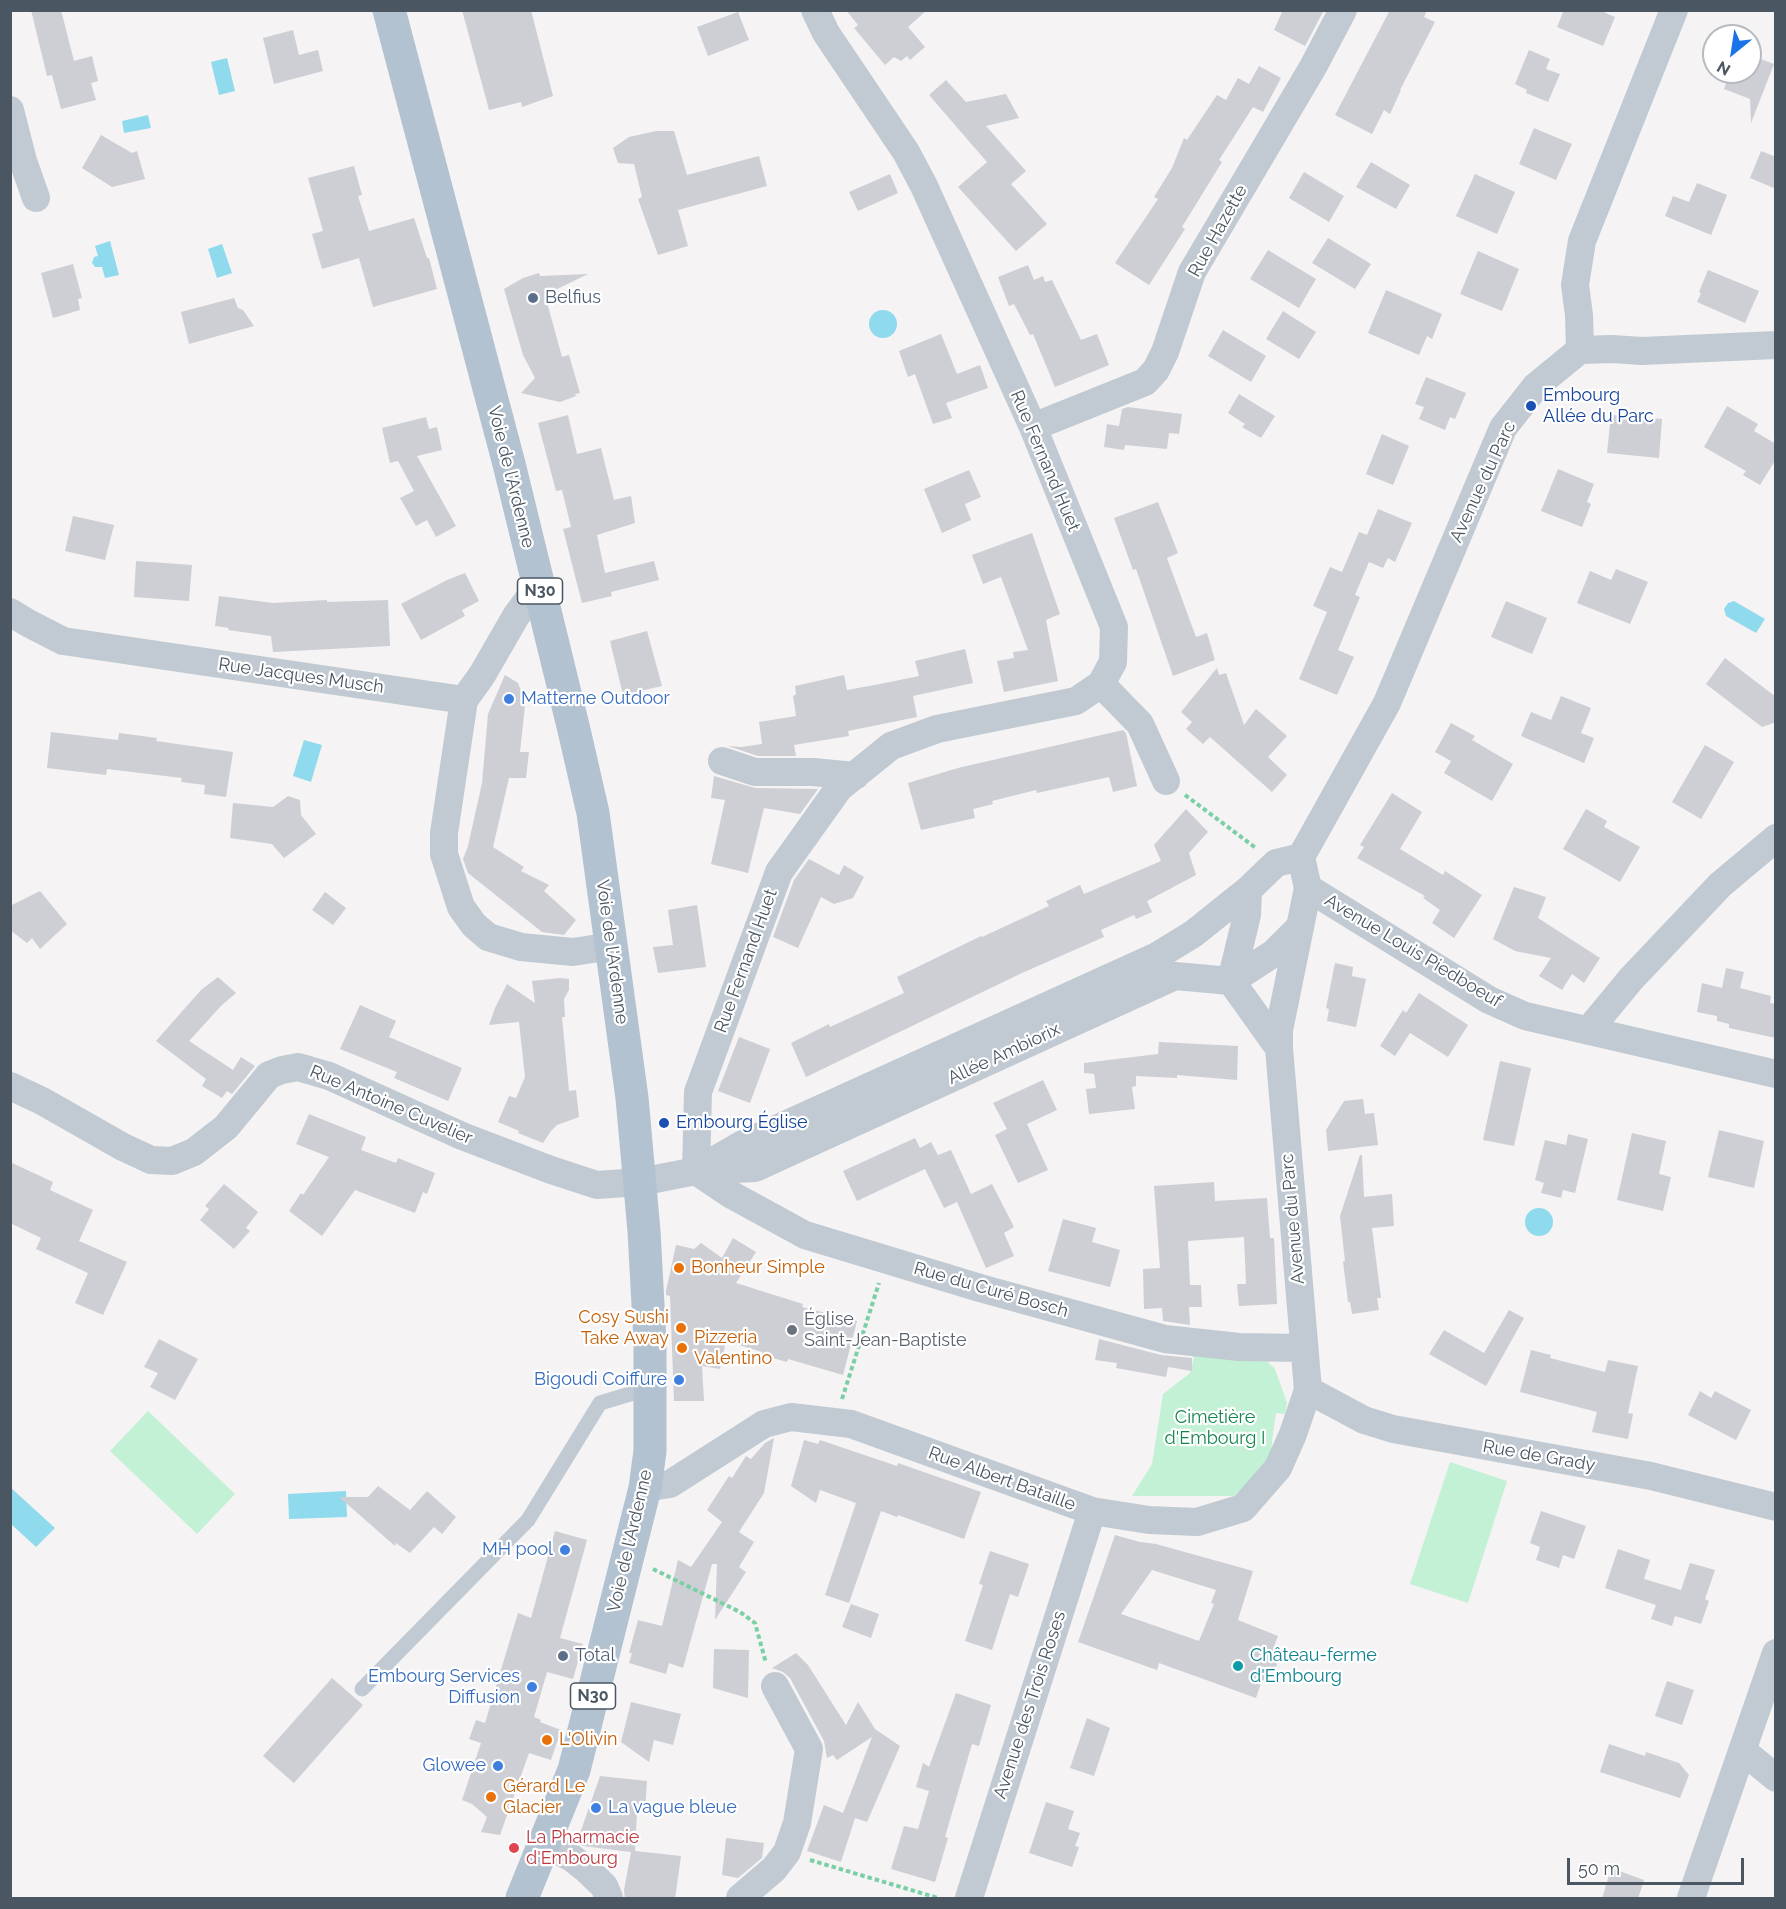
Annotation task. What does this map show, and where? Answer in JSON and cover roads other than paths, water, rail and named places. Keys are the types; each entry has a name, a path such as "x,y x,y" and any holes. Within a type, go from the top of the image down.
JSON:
{"main road":[{"name":"Voie de l'Ardenne","path":"389,10 509,464 593,813 632,1098 640,1182 650,1342 650,1451 645,1488 574,1770 522,1899"}],"street":[{"name":"Rue Fernand Huet","path":"696,1171 698,1092 779,872 839,788 891,746 937,729 1076,701 1101,684 1113,662 1114,627 1033,427 906,152 826,33 815,10"},
{"name":"Rue Hazette","path":"1033,427 1145,382 1156,370 1165,352 1192,272 1313,67 1343,10"},
{"path":"1674,10 1582,241 1575,285 1580,350 1642,351 1776,345"},
{"path":"10,110 17,162 36,198"},
{"name":"Avenue du Parc","path":"1248,890 1288,860 1387,703 1503,428 1536,386 1580,350"},
{"path":"538,586 516,616 482,675 464,700 444,833 444,854 461,907 474,926 488,937 521,947 573,952 612,946"},
{"name":"Rue Jacques Musch","path":"10,612 63,640 464,700"},
{"path":"1101,684 1140,724 1166,781"},
{"path":"722,761 755,772 813,772 855,776"},
{"path":"1588,1031 1631,979 1720,885 1776,838"},
{"name":"Avenue du Parc","path":"1288,860 1308,888 1279,1030 1308,1390"},
{"name":"Avenue Louis Piedboeuf","path":"1308,888 1489,1000 1525,1016 1776,1074"},
{"path":"1248,890 1247,915 1231,981 1279,1048"},
{"name":"Allée Ambiorix","path":"696,1171 743,1144 1157,956 1193,934 1248,890"},
{"path":"1231,981 1274,953 1300,927"},
{"name":"Allée Ambiorix","path":"640,1182 696,1171 755,1167 1175,976 1231,981"},
{"name":"Rue Antoine Cuvelier","path":"10,1086 151,1160 172,1161 194,1152 226,1127 269,1076 282,1070 298,1067 329,1076 462,1136 551,1170 597,1185 640,1182"},
{"name":"Rue du Curé Bosch","path":"696,1171 730,1194 805,1235 980,1288 1165,1339 1239,1347 1304,1348"},
{"name":"Rue de Grady","path":"1308,1390 1364,1420 1393,1429 1651,1476 1776,1508"},
{"name":"Rue Albert Bataille","path":"645,1488 670,1484 764,1424 791,1417 851,1424 1092,1511 1149,1520 1197,1522 1243,1508 1278,1468 1308,1390"},
{"name":"Avenue des Trois Roses","path":"969,1899 1092,1511"},
{"path":"1691,1899 1776,1653"},
{"path":"740,1899 774,1869 787,1852 797,1823 809,1749 775,1686"},
{"path":"1743,1751 1776,1778"},
{"path":"545,1845 572,1858 586,1869 604,1886 609,1899"}],"lane":[{"path":"362,1689 528,1520 600,1404 650,1388"}],"water":[{"path":"227,58 235,91 219,95 211,62"},
{"path":"148,115 151,128 124,133 122,121"},
{"path":"110,241 119,275 105,278 102,267 95,267 92,263 94,257 98,256 95,246"},
{"path":"222,244 232,273 217,278 208,249"},
{"path":"883,310 893,314 897,324 893,334 883,338 873,334 869,324 873,314"},
{"path":"1734,601 1765,619 1756,633 1726,616 1724,609 1728,603"},
{"path":"304,740 322,745 311,782 293,776"},
{"path":"1539,1208 1549,1212 1553,1222 1549,1232 1539,1236 1529,1232 1525,1222 1529,1212"},
{"path":"10,1487 55,1528 36,1547 11,1524"},
{"path":"346,1491 347,1517 289,1519 288,1494"}],"place":[{"name":"Belfius","path":"533,298"},
{"name":"Embourg Allée du Parc","path":"1531,406"},
{"name":"Matterne Outdoor","path":"509,699"},
{"name":"Embourg Église","path":"664,1123"},
{"name":"Bonheur Simple","path":"679,1268"},
{"name":"Cosy Sushi Take Away","path":"681,1328"},
{"name":"Église Saint-Jean-Baptiste","path":"792,1330"},
{"name":"Pizzeria Valentino","path":"682,1348"},
{"name":"Bigoudi Coiffure","path":"679,1380"},
{"name":"MH pool","path":"565,1550"},
{"name":"Total","path":"563,1656"},
{"name":"Château-ferme d'Embourg","path":"1238,1666"},
{"name":"Embourg Services Diffusion","path":"532,1687"},
{"name":"L'Olivin","path":"547,1740"},
{"name":"Glowee","path":"498,1766"},
{"name":"Gérard Le Glacier","path":"491,1797"},
{"name":"La vague bleue","path":"596,1808"},
{"name":"La Pharmacie d'Embourg","path":"514,1848"}],"park label":[{"name":"Cimetière d'Embourg I","path":"1215,1428"}]}
